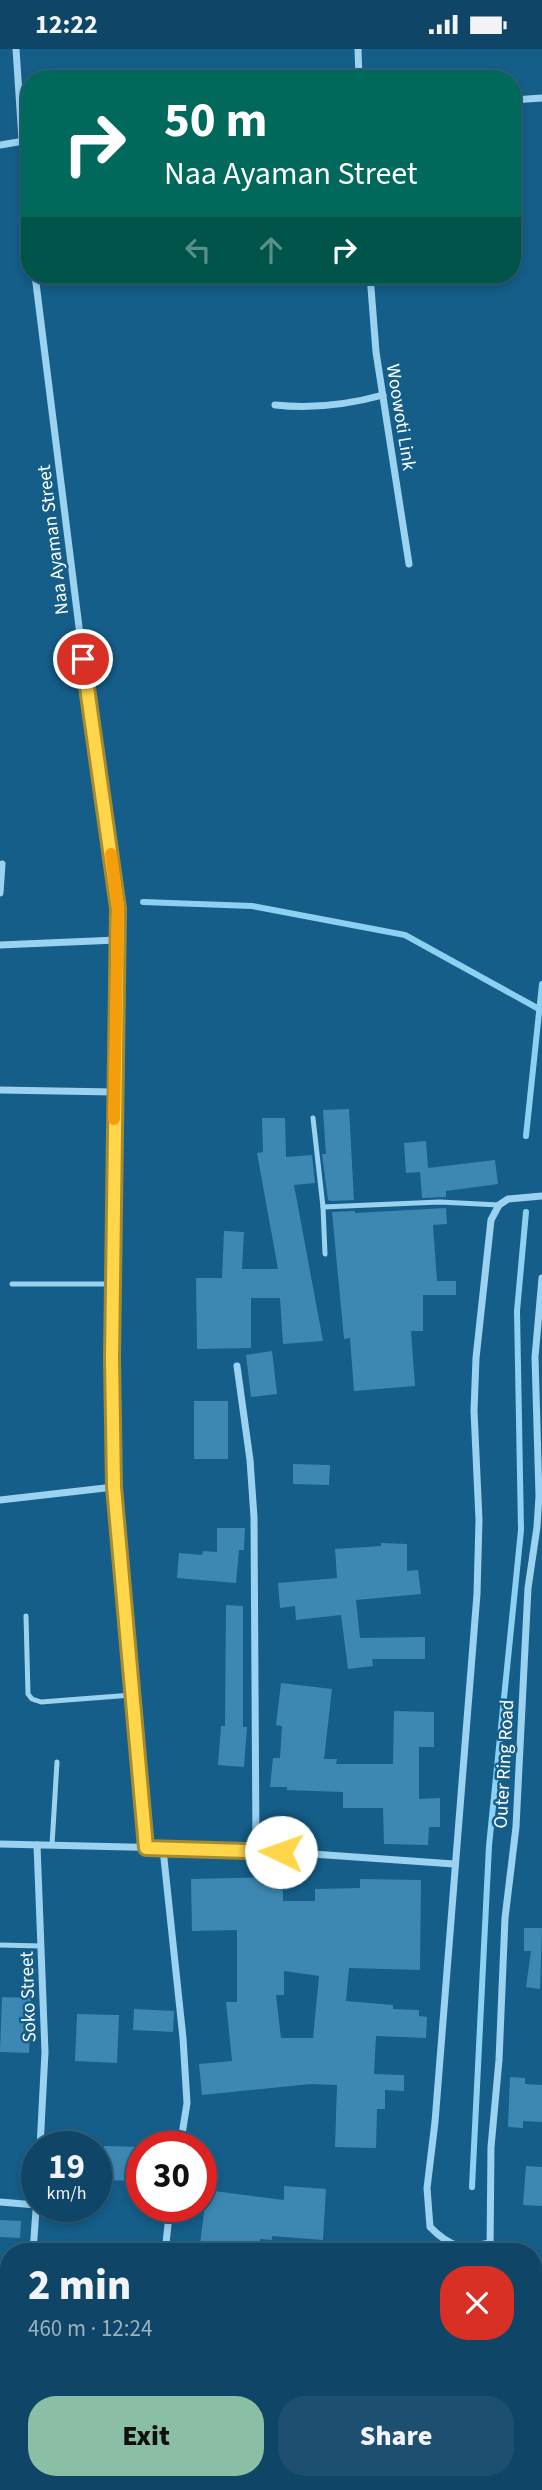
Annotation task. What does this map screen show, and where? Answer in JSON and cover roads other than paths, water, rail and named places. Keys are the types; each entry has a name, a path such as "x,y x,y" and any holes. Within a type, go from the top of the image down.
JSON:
{"street":[{"path":"16,49 21,94"},
{"path":"358,49 359,70"},
{"path":"521,99 542,98"},
{"path":"0,145 21,141"},
{"name":"Naa Ayaman Street","path":"36,284 81,646 116,887 112,1284 114,1487 146,1848"},
{"name":"Woowoti Link","path":"371,284 376,352 409,564"},
{"path":"275,405 297,408 326,406 383,395"},
{"path":"0,893 2,864"},
{"path":"0,945 117,940"},
{"path":"0,1090 114,1092"},
{"path":"449,2243 430,2227 427,2188 435,2122 477,1594 479,1520 474,1411 475,1358 491,1220 499,1205 508,1199 542,1196"},
{"name":"Outer Ring Road","path":"490,2243 491,2147 499,2060 505,1918 516,1827 528,1588 537,1527 535,1357 542,1278"},
{"path":"237,1366 250,1460 254,1517 256,1850"},
{"path":"0,1500 114,1487"},
{"path":"0,1844 256,1850 454,1864"},
{"name":"Soko Street","path":"37,1845 45,2052 41,2131"},
{"path":"163,1849 183,2038 187,2103 183,2131"},
{"path":"0,2202 21,2204"},
{"path":"34,2243 35,2222"},
{"path":"165,2243 168,2222"}],"lane":[{"path":"313,1118 323,1207 324,1254"},
{"path":"323,1207 440,1202 499,1205"},
{"path":"12,1284 112,1284"},
{"path":"26,1616 28,1694 32,1699 41,1702 132,1695"},
{"path":"52,1845 57,1762"},
{"path":"0,1944 41,1947"}],"waterway":[{"path":"143,902 252,906 405,935 539,1009"},
{"path":"526,1136 542,984"},
{"path":"472,2187 489,1846 521,1530 517,1311 526,1212"}]}
